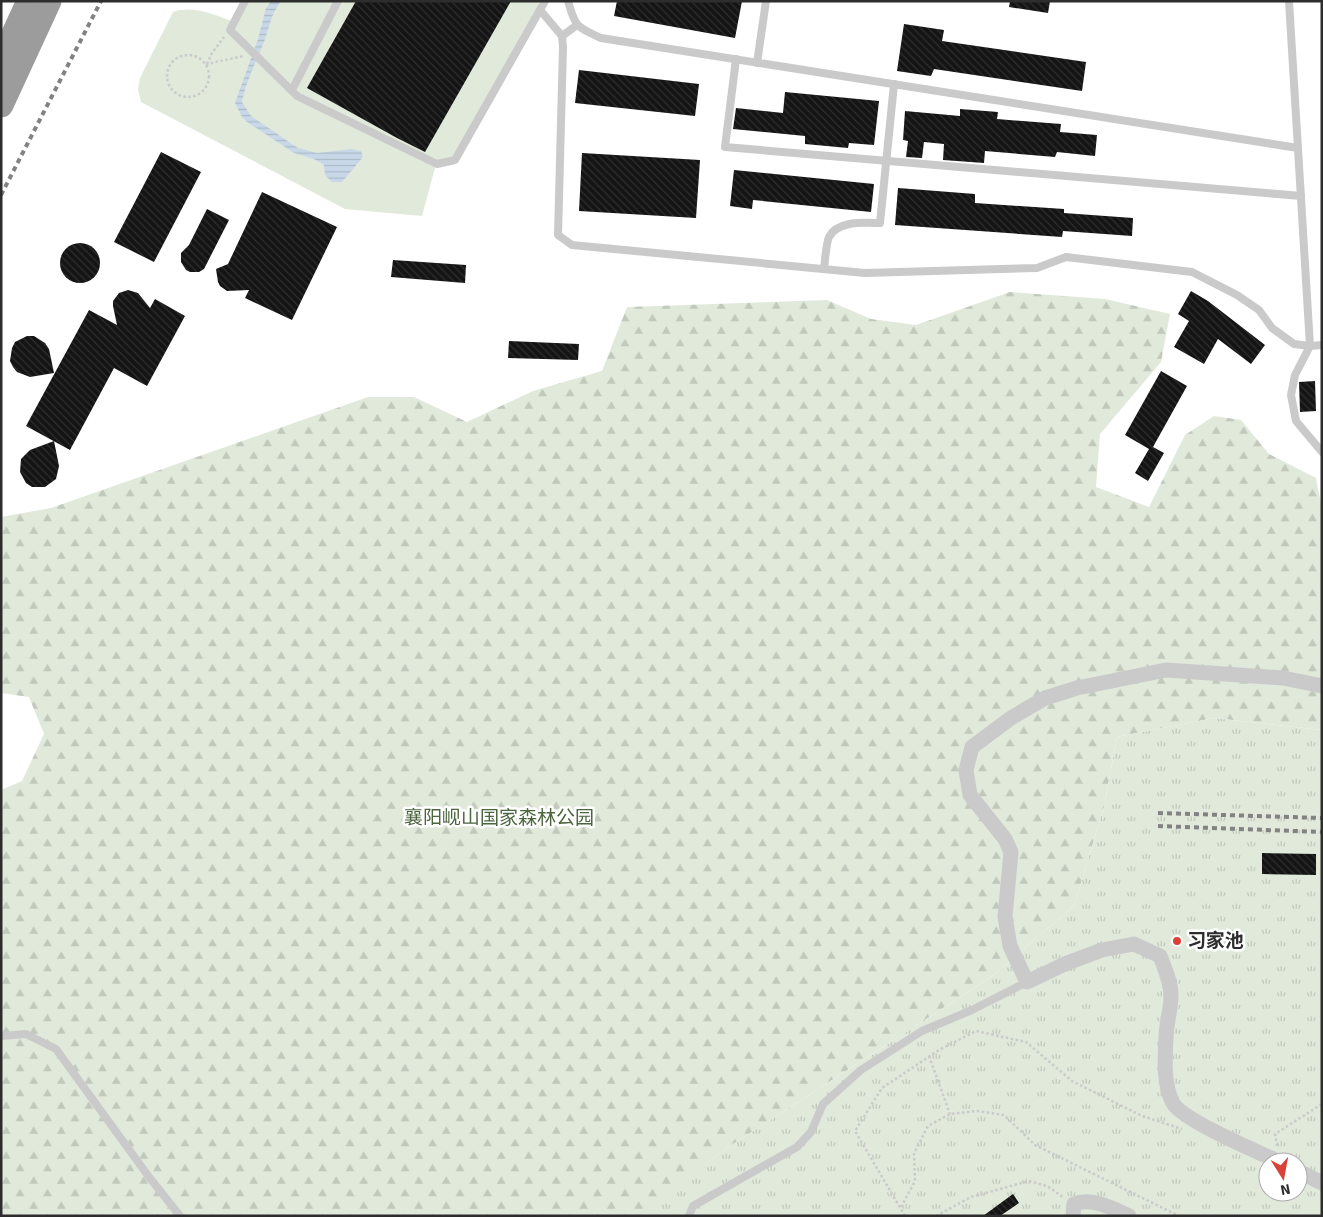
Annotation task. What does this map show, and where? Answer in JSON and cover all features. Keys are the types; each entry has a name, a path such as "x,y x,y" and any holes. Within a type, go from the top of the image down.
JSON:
{"highway":[{"path":"1,62 29,1"},
{"path":"1,105 49,1"}],"street":[{"path":"1259,1152 1186,1116 1173,1104 1166,1070 1166,1037 1171,996 1169,980 1160,956 1134,944 1102,950 1067,963 1027,982 1010,946 1005,917 1011,852 1005,839 970,795 966,770 972,747 1010,718 1045,698 1077,688 1166,670 1283,678 1322,686"},
{"path":"1308,1176 1322,1183"},
{"path":"1074,1210 1082,1201 1114,1208 1129,1216"}],"lane":[{"path":"245,1 230,30 292,90 305,99 436,164 455,160 544,1"},
{"path":"292,90 338,1"},
{"path":"568,1 573,19 580,29 601,38 1298,148"},
{"path":"757,62 766,1"},
{"path":"1289,1 1310,346 1295,375 1291,395 1296,421 1322,452"},
{"path":"540,10 562,36 564,47 558,235 572,245 864,273 1037,268 1066,257 1192,272 1237,295 1259,310 1272,328 1294,344 1322,345"},
{"path":"562,36 577,25"},
{"path":"736,59 724,147 1301,196"},
{"path":"824,269 829,237 841,226 880,223 894,84"},
{"path":"688,1216 693,1206 797,1147 811,1132 823,1104 861,1070 922,1031 972,1010 1027,982"},
{"path":"1,1036 26,1034 56,1049 149,1177 180,1216"}],"path":[{"path":"206,65 196,56 182,55 176,58 168,70 168,84 172,89 184,96 197,94 203,90 209,78 206,65 212,53 230,30"},
{"path":"206,65 256,55"},
{"path":"905,1216 855,1130 882,1088 929,1056 976,1031 1026,1042 1072,1081 1142,1116 1188,1131"},
{"path":"929,1056 950,1114"},
{"path":"1278,1152 1275,1134 1322,1104"},
{"path":"901,1207 915,1181 914,1153 928,1126 950,1114 977,1110 1004,1115 1035,1145 1179,1216"},
{"path":"936,1216 971,1197 1028,1181 1047,1186 1074,1210"}],"green space":[{"path":"245,1 545,1 455,160 436,164 422,216 345,209 141,102 138,89 140,78 173,12 196,10 234,22"},
{"name":"襄阳岘山国家森林公园","path":"1010,292 1105,299 1170,314 1161,362 1100,434 1096,487 1149,507 1185,435 1214,416 1241,420 1269,454 1316,478 1322,509 1322,730 1214,718 1117,737 1104,807 1074,906 991,977 724,1150 640,1213 640,1216 1,1216 1,790 22,781 44,734 29,697 1,693 1,517 51,508 368,397 414,397 467,422 533,391 602,371 627,307 827,300 871,319 916,325"},
{"name":"习家池","path":"1214,718 1322,730 1322,1216 640,1216 639,1213 724,1150 991,977 1074,906 1104,807 1117,737"}],"water":[{"path":"271,1 281,1 272,16 242,102 251,116 298,148 317,153 351,149 361,151 363,157 342,182 332,182 325,175 324,165 314,159 294,153 247,122 242,117 235,103 258,39 266,8"}],"building":[{"path":"356,1 511,1 425,152 307,88"},
{"path":"617,1 742,1 735,38 614,16"},
{"path":"1010,1 1050,1 1048,13 1009,7"},
{"path":"904,24 944,30 942,41 1086,62 1082,91 934,69 931,76 897,71"},
{"path":"579,70 699,84 695,116 575,103"},
{"path":"785,92 879,101 874,145 849,143 848,148 805,144 805,136 733,129 736,108 783,113"},
{"path":"960,109 998,112 997,119 1061,124 1060,132 1097,135 1095,156 1057,152 1055,157 985,151 984,163 943,160 944,144 924,142 922,158 906,157 908,141 903,140 905,111 960,116"},
{"path":"161,152 201,172 154,262 114,242"},
{"path":"582,153 700,160 696,218 579,211"},
{"path":"734,170 874,184 871,212 753,200 752,209 730,206"},
{"path":"898,188 975,194 975,203 1064,209 1064,213 1133,218 1132,236 1063,231 1062,237 895,225"},
{"path":"262,192 337,227 292,320 245,298 249,290 227,291 218,282 216,269 228,264"},
{"path":"207,209 229,220 204,269 199,272 190,272 186,270 181,262 181,253 189,245"},
{"path":"84,243 91,246 97,252 100,263 99,271 91,280 84,283 76,283 69,280 61,271 60,259 63,252 72,244"},
{"path":"393,260 466,265 465,283 391,277"},
{"path":"128,290 138,293 150,308 155,299 185,316 147,386 114,368 70,450 26,426 89,310 117,325 113,301 119,293"},
{"path":"1191,291 1208,301 1265,345 1251,364 1218,339 1204,364 1174,347 1189,321 1178,314"},
{"path":"27,336 34,336 45,343 49,349 54,373 30,377 17,372 13,367 10,361 12,348 15,342"},
{"path":"509,341 579,344 578,360 508,358"},
{"path":"1161,371 1187,386 1153,447 1164,453 1148,481 1135,473 1149,449 1125,435"},
{"path":"1315,381 1316,411 1300,412 1299,382"},
{"path":"54,441 59,466 56,479 45,487 32,487 26,483 20,472 21,459 30,450"},
{"path":"1262,853 1316,854 1316,875 1262,874"},
{"path":"1013,1194 1019,1203 1000,1216 983,1216"}],"railway":[{"path":"1,195 101,1"},
{"path":"1158,813 1322,818"},
{"path":"1158,826 1322,832"}],"place":[{"name":"习家池","path":"1177,941"}]}
